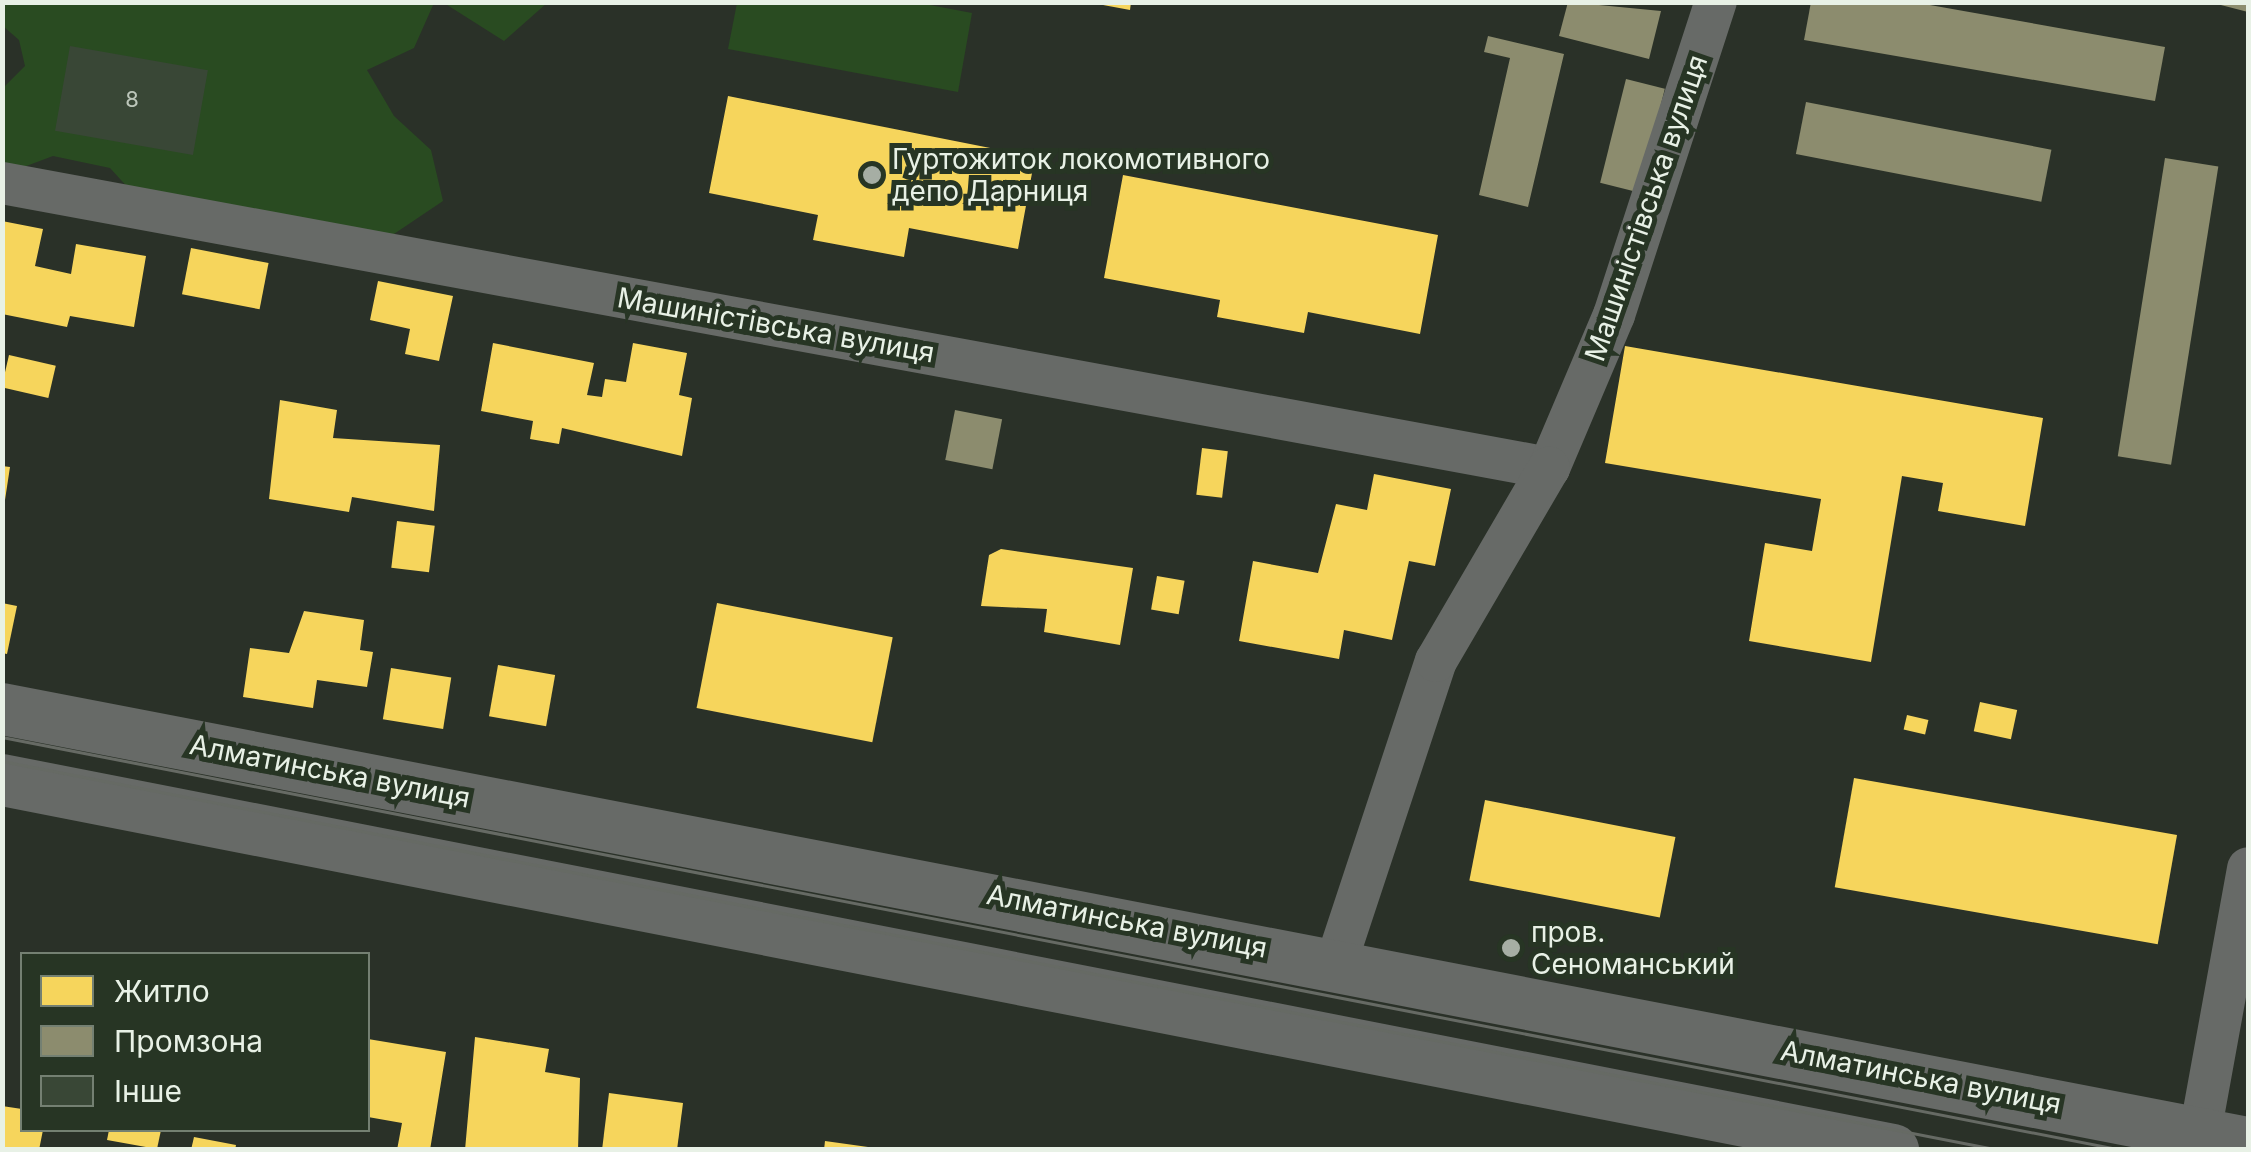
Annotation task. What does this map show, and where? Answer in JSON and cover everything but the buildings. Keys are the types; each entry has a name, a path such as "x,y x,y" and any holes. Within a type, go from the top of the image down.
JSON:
{"street":[{"name":"Машиністівська вулиця","path":"1336,960 1436,661 1549,468 1614,315 1716,2"},
{"name":"Машиністівська вулиця","path":"2,182 1549,468"},
{"name":"Алматинська вулиця","path":"2,710 1336,960 2224,1138"},
{"path":"2,780 1824,1143 1893,1150"},
{"path":"2224,1138 2248,868"}],"green space":[{"path":"914,2 972,13 958,92 728,49 737,3"},
{"path":"3,3 434,3 414,48 367,70 394,116 431,150 443,201 385,240 131,191 110,168 53,156 5,174 3,88 25,66 19,40 3,26"},
{"path":"444,3 547,3 504,41"}],"tram line":[{"path":"2,737 2123,1150"},
{"path":"2,761 2000,1150"}],"place":[{"name":"Гуртожиток локомотивного депо Дарниця","path":"872,175"},
{"name":"пров. Сеноманський","path":"1511,948"}]}
